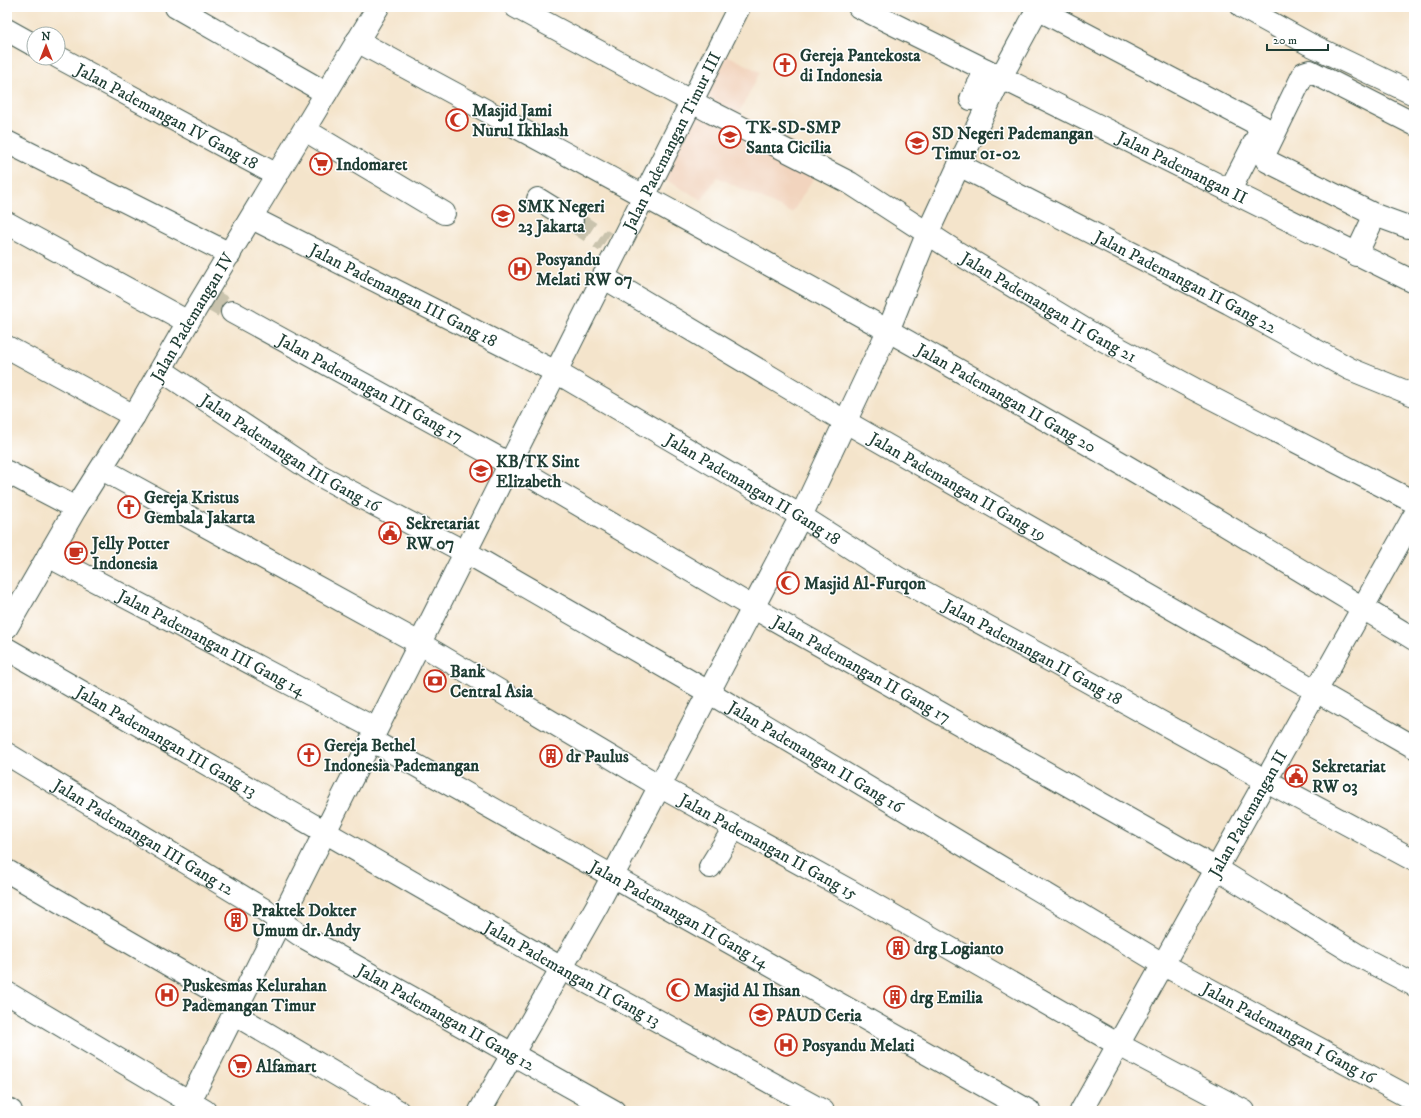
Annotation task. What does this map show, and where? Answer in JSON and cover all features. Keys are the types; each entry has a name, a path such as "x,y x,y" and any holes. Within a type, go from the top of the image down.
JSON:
{"street":[{"path":"176,7 326,93"},
{"name":"Jalan Pademangan IV","path":"7,627 14,596 48,556 76,508 102,469 188,322 305,130 356,41 378,7"},
{"name":"Jalan Pademangan II Gang 21","path":"516,7 691,101 850,183 1008,284 1094,335 1196,390 1414,502"},
{"name":"Jalan Pademangan Timur III","path":"193,1108 236,1009 603,277 611,245 644,196 738,7"},
{"path":"859,7 993,74"},
{"path":"1242,7 1309,44 1414,94"},
{"path":"971,99 993,74 1037,8 1262,127"},
{"path":"7,30 26,40"},
{"name":"Jalan Pademangan II Gang 20","path":"356,41 644,196 888,331 1124,465 1346,596 1414,639"},
{"path":"1230,190 1262,127 1309,44"},
{"name":"Jalan Pademangan IV Gang 18","path":"66,61 277,175"},
{"path":"1414,124 1310,71 1304,73 1264,155 1267,160 1375,215 1408,228 1414,226"},
{"path":"480,1111 562,968 661,787 802,516 888,331 928,232 959,165 993,74"},
{"name":"Jalan Pademangan II","path":"993,74 1230,190 1358,250 1414,282"},
{"path":"305,130 444,213"},
{"path":"7,142 230,254"},
{"name":"Jalan Pademangan II Gang 22","path":"959,165 1228,303 1350,369 1414,395"},
{"path":"538,199 572,220"},
{"path":"1358,250 1375,215"},
{"name":"Jalan Pademangan III Gang 18","path":"252,218 556,372"},
{"path":"7,223 188,322"},
{"name":"Jalan Pademangan II Gang 19","path":"603,277 846,422 1414,747"},
{"name":"Jalan Pademangan III Gang 17","path":"232,312 509,464"},
{"path":"7,347 134,416"},
{"name":"Jalan Pademangan III Gang 16","path":"161,370 317,474 465,553"},
{"name":"Jalan Pademangan II Gang 18","path":"556,372 802,516 898,578 1051,660 1265,780 1414,860"},
{"name":"Jalan Pademangan II Gang 17","path":"509,464 754,608 1217,869 1359,956 1414,985"},
{"name":"Jalan Pademangan II Gang 15","path":"102,469 419,643 661,787 852,892 1120,1044 1244,1111"},
{"path":"7,472 76,508"},
{"name":"Jalan Pademangan II","path":"1081,1111 1120,1044 1158,961 1217,869 1265,780 1364,608 1408,537 1414,516"},
{"name":"Jalan Pademangan II Gang 16","path":"465,553 710,693 1158,961"},
{"name":"Jalan Pademangan III Gang 14","path":"48,556 374,735"},
{"name":"Jalan Pademangan III Gang 13","path":"7,649 325,833"},
{"name":"Jalan Pademangan II Gang 14","path":"374,735 613,875 1029,1111"},
{"name":"Jalan Pademangan III Gang 12","path":"7,754 280,920"},
{"path":"710,867 734,828"},
{"name":"Jalan Pademangan II Gang 13","path":"325,833 562,968 823,1111"},
{"path":"7,871 236,1009 398,1111"},
{"name":"Jalan Pademangan II Gang 12","path":"280,920 300,935 614,1111"},
{"name":"Jalan Pademangan I Gang 16","path":"1158,961 1414,1100"},
{"path":"7,993 193,1108"},
{"path":"7,1109 11,1111"}],"shaded area":[{"name":"TK-SD-SMP Santa Cicilia","path":"725,54 760,72 739,113 824,161 792,213 717,177 702,200 657,175"}],"tunnel":[{"path":"572,220 605,242"},
{"path":"204,296 232,312"}],"place":[{"name":"Gereja Pantekosta di Indonesia","path":"785,65"},
{"name":"Masjid Jami Nurul Ikhlash","path":"457,120"},
{"name":"TK-SD-SMP Santa Cicilia","path":"730,137"},
{"name":"SD Negeri Pademangan Timur 01-02","path":"917,143"},
{"name":"Indomaret","path":"321,164"},
{"name":"SMK Negeri 23 Jakarta","path":"503,216"},
{"name":"Posyandu Melati RW 07","path":"520,269"},
{"name":"KB/TK Sint Elizabeth","path":"481,471"},
{"name":"Gereja Kristus Gembala Jakarta","path":"129,507"},
{"name":"Sekretariat RW 07","path":"390,533"},
{"name":"Jelly Potter Indonesia","path":"76,553"},
{"name":"Masjid Al-Furqon","path":"788,583"},
{"name":"Bank Central Asia","path":"435,681"},
{"name":"Gereja Bethel Indonesia Pademangan","path":"309,755"},
{"name":"dr Paulus","path":"551,756"},
{"name":"Sekretariat RW 03","path":"1296,776"},
{"name":"Praktek Dokter Umum dr. Andy","path":"236,920"},
{"name":"drg Logianto","path":"898,948"},
{"name":"Masjid Al Ihsan","path":"678,990"},
{"name":"Puskesmas Kelurahan Pademangan Timur","path":"167,995"},
{"name":"drg Emilia","path":"895,997"},
{"name":"PAUD Ceria","path":"761,1015"},
{"name":"Posyandu Melati","path":"786,1045"},
{"name":"Alfamart","path":"240,1066"}]}
